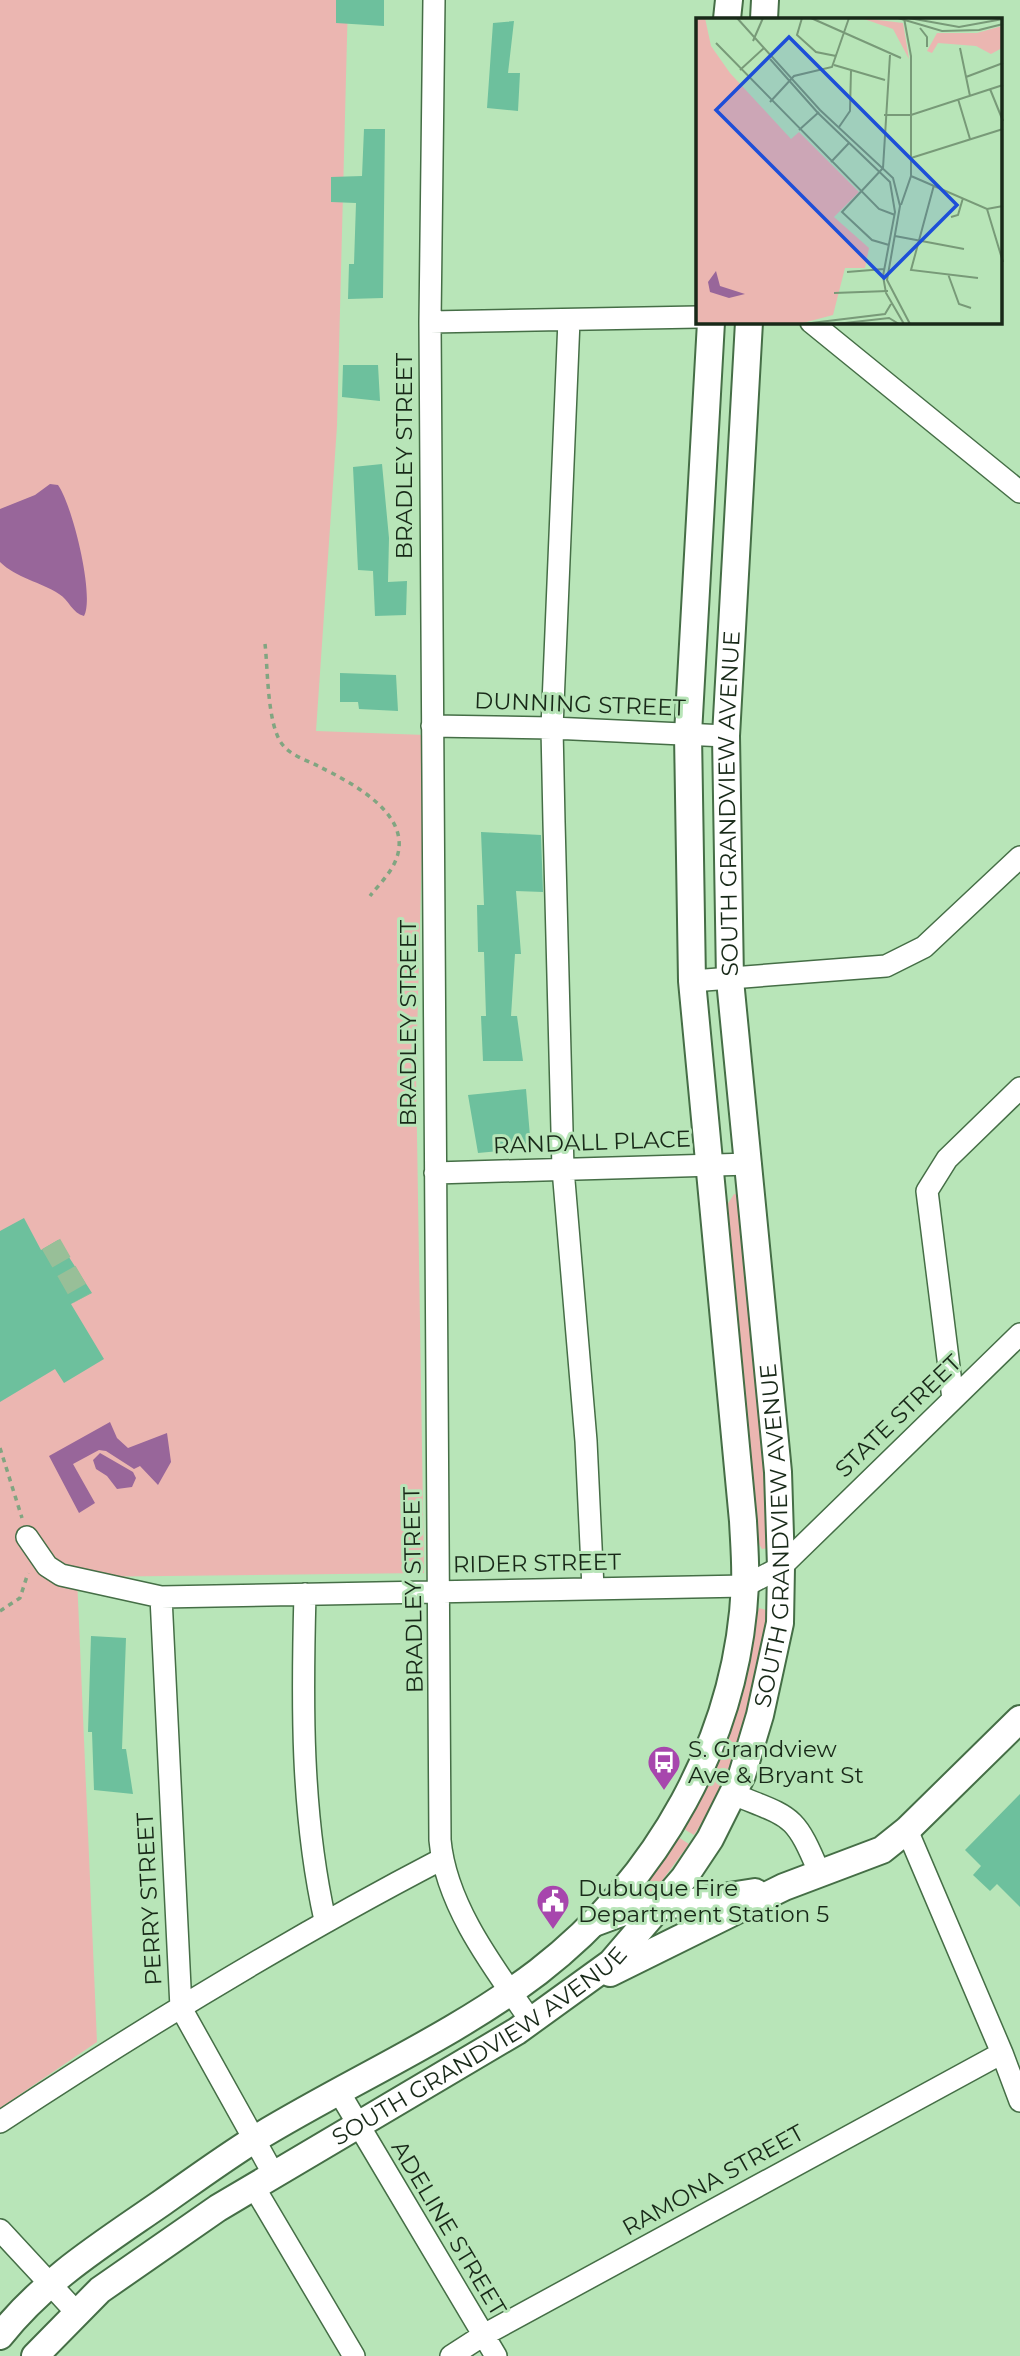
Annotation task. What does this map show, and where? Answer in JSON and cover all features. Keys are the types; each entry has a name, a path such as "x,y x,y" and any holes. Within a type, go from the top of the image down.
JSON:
{"main road":[{"path":"727,18 729,0"},
{"path":"764,18 765,0"},
{"name":"SOUTH GRANDVIEW AVENUE","path":"0,2336 50,2282 92,2248 254,2140 510,1991 538,1971 585,1928 652,1856 680,1812 698,1775 732,1679 745,1586 743,1521 712,1165 692,981 688,734 711,324"},
{"name":"SOUTH GRANDVIEW AVENUE","path":"35,2356 100,2290 218,2208 358,2126 569,1996 611,1962 661,1908 702,1851 733,1794 760,1715 780,1623 781,1567 778,1472 730,980 726,736 749,324"},
{"path":"569,1996 784,1887 882,1850 1020,1719"},
{"path":"702,1851 702,1867 709,1885 730,1896"},
{"path":"585,1928 606,1917 784,1887"}],"street":[{"name":"BRADLEY STREET","path":"434,0 430,322 442,1859 452,1890 510,1991 531,2021"},
{"path":"430,322 696,317"},
{"path":"569,320 552,728 563,1169 586,1441 593,1588"},
{"path":"813,324 1020,492"},
{"name":"DUNNING STREET","path":"432,726 726,736"},
{"path":"692,981 886,966 924,947 1020,857"},
{"path":"953,1399 927,1191 947,1159 1020,1088"},
{"name":"RANDALL PLACE","path":"435,1173 750,1164"},
{"name":"STATE STREET","path":"813,1535 1020,1334"},
{"name":"RIDER STREET","path":"27,1537 47,1566 61,1575 161,1597 745,1586 781,1567 813,1535"},
{"path":"305,1594 302,1706 312,1859 325,1920"},
{"name":"PERRY STREET","path":"161,1597 181,2008 254,2140 264,2181 354,2356"},
{"path":"733,1794 790,1818 799,1826 820,1872"},
{"path":"906,1830 1002,2053 1020,2102"},
{"path":"0,2122 105,2053 325,1920 442,1859"},
{"name":"RAMONA STREET","path":"451,2356 482,2336 1002,2053"},
{"name":"ADELINE STREET","path":"339,2092 496,2356"},
{"path":"0,2230 77,2313"}],"path":[{"path":"265,643 274,726 281,743 290,753 351,782 374,799 388,814 396,832 398,848 394,865 370,896"}],"shaded area":[{"path":"0,0 348,0 337,426 316,731 425,735 416,1073 424,1573 77,1577 97,2042 0,2108"},
{"path":"50,484 58,485 64,495 75,530 87,590 84,616 76,612 59,594 13,572 0,562 0,509 35,495"},
{"path":"734,1194 738,1195 771,1527 768,1548 762,1549 757,1541 727,1205"},
{"path":"110,1422 117,1438 128,1448 167,1433 171,1462 158,1485 140,1466 134,1469 106,1451 99,1450 73,1464 95,1503 79,1513 49,1456"},
{"path":"100,1453 133,1472 136,1478 132,1487 117,1489 107,1476 96,1469 93,1460"},
{"path":"759,1608 766,1610 768,1621 741,1731 722,1783 694,1835 682,1828"},
{"path":"678,1837 689,1844 650,1897 628,1904"}],"building":[{"path":"336,0 384,0 384,26 336,23"},
{"path":"514,21 508,73 520,73 518,111 487,108 493,23"},
{"path":"364,129 385,129 383,298 348,299 349,264 354,264 356,203 331,202 331,177 362,176"},
{"path":"343,365 378,365 380,401 342,397"},
{"path":"382,464 389,538 388,582 407,581 406,615 375,616 373,571 358,570 353,467"},
{"path":"340,673 396,675 398,711 359,709 358,702 340,702"},
{"path":"481,832 541,835 543,892 516,891 521,954 515,954 511,1016 517,1016 523,1061 483,1061 481,1016 486,1016 484,952 478,952 477,905 484,905"},
{"path":"526,1089 531,1148 478,1153 468,1095"},
{"path":"24,1218 41,1250 58,1240 92,1293 71,1304 104,1359 64,1383 55,1369 0,1402 0,1231"},
{"path":"91,1636 126,1638 122,1749 126,1749 133,1794 94,1790 92,1732 88,1732"},
{"path":"1020,1794 1020,1907 997,1884 990,1891 973,1875 981,1866 965,1850"}],"tunnel":[{"path":"51,1244 82,1298"}],"place":[{"name":"S. Grandview Ave & Bryant St","path":"664,1792"},
{"name":"Dubuque Fire Department Station 5","path":"553,1931"}]}
